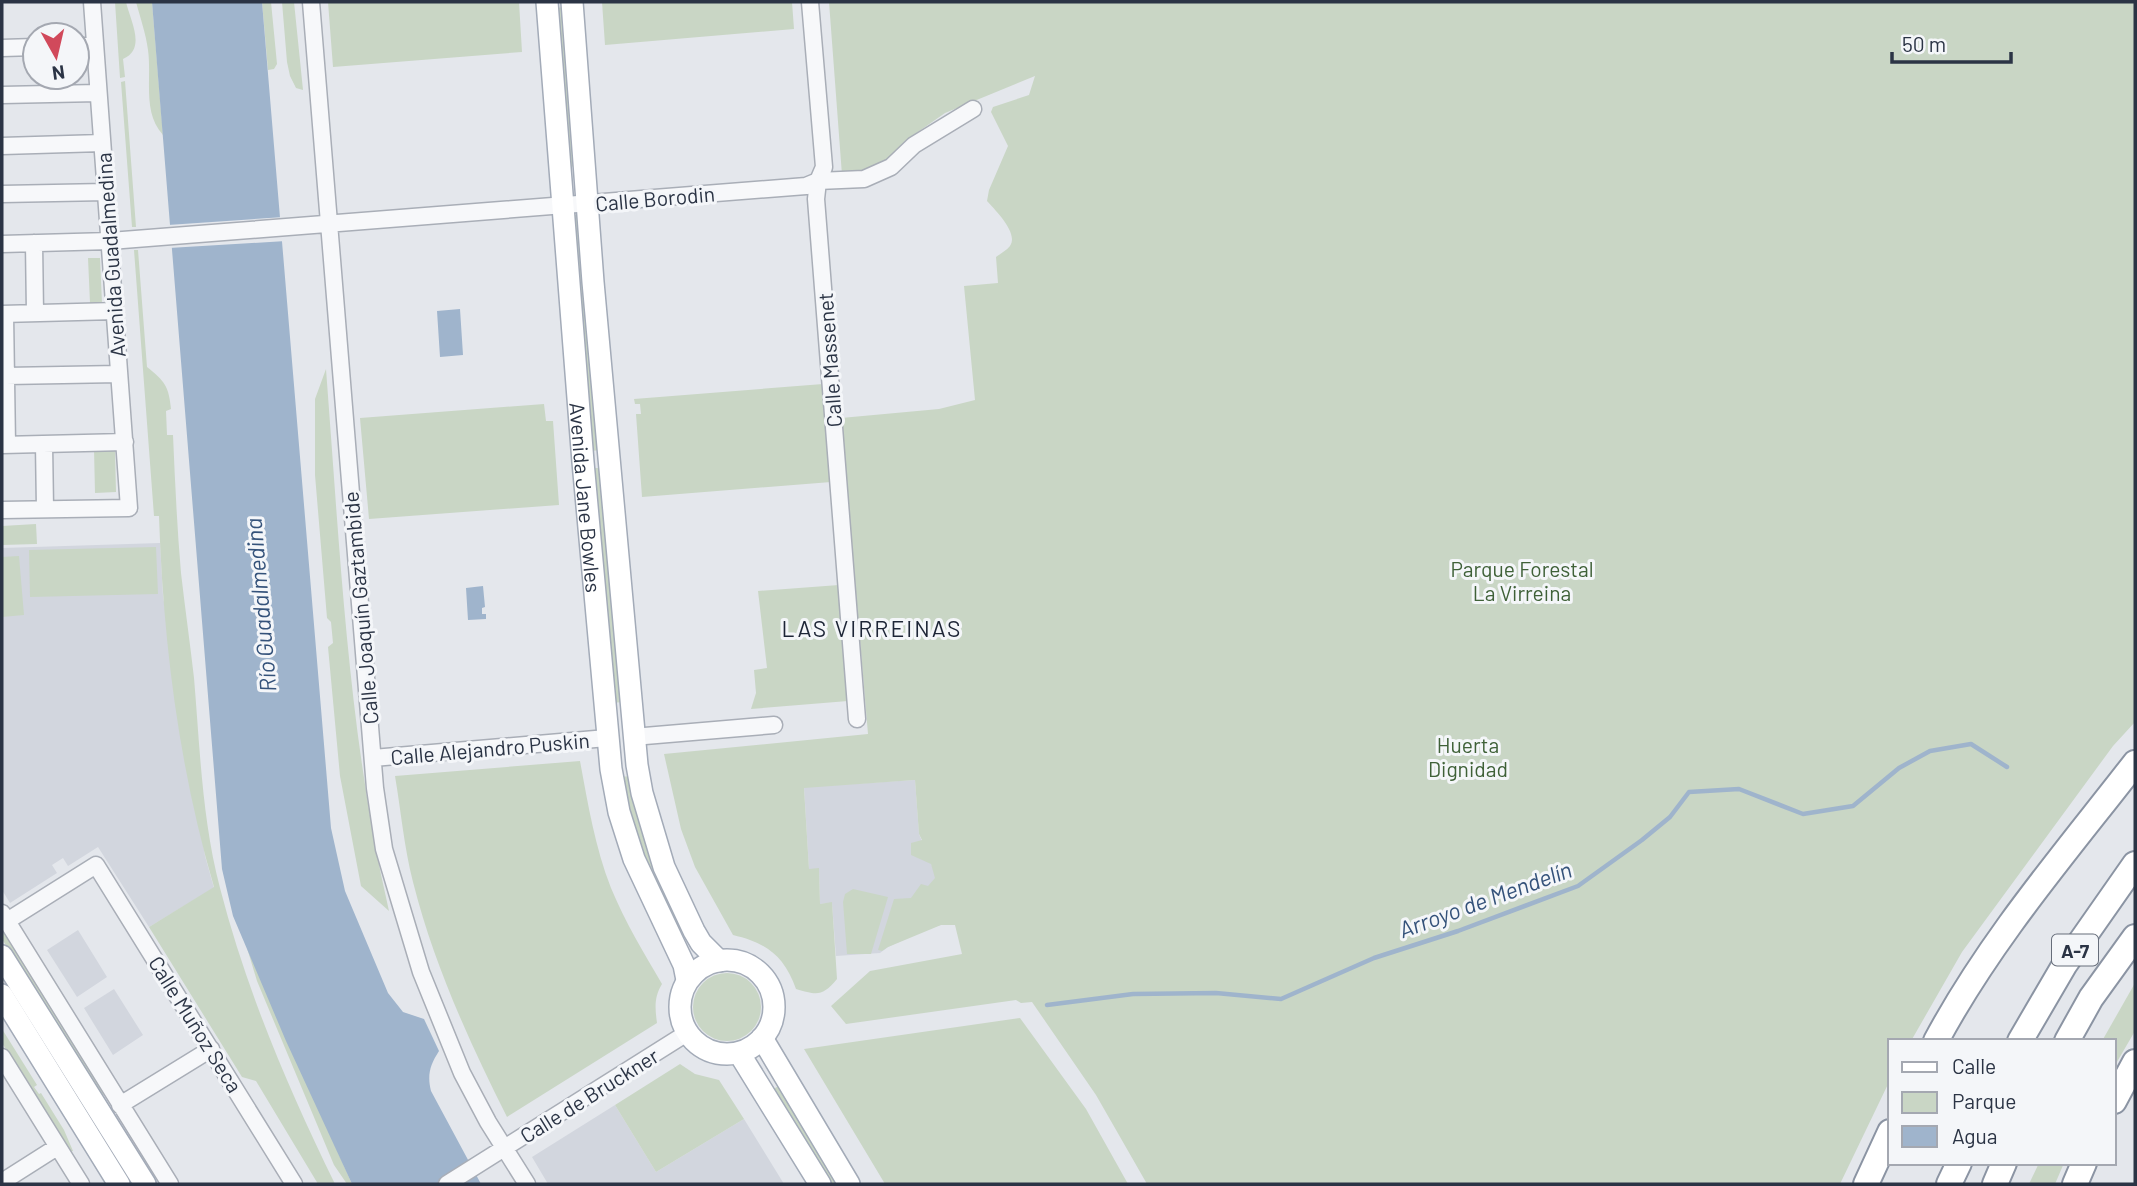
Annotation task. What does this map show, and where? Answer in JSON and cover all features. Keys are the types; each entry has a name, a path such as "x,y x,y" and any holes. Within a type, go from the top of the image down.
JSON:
{"highway":[{"path":"1937,1039 1952,1010 2013,920 2135,763"},
{"name":"A-7","path":"2021,1039 2065,964 2135,864"},
{"name":"A-7","path":"2068,1039 2091,998 2135,937"},
{"path":"2116,1097 2135,1062"},
{"path":"1866,1184 1888,1136"},
{"path":"1949,1184 1957,1165"},
{"path":"1995,1184 2003,1165"},
{"path":"2075,1184 2083,1165"}],"main road":[{"name":"Avenida Jane Bowles","path":"547,2 607,738 619,813 634,859 679,954 687,980"},
{"name":"Avenida Jane Bowles","path":"572,2 633,737 642,793 657,851 694,931 701,943 719,961"},
{"path":"2,956 145,1184"},
{"path":"719,961 743,962 762,975 771,988 775,1011 769,1028 762,1038 739,1053 708,1049 687,1033 681,1018 680,1005 687,980 699,969 719,961"},
{"path":"2,995 119,1184"},
{"path":"762,1038 849,1184"},
{"path":"739,1053 820,1184"}],"street":[{"name":"Avenida Guadalmedina","path":"45,509 129,508 92,2"},
{"name":"Calle Joaquín Gaztambide","path":"310,2 322,225 384,849 421,972 461,1073 497,1152 527,1184"},
{"name":"Calle Massenet","path":"810,2 824,167 818,181 817,213 857,719"},
{"path":"2,48 21,47"},
{"path":"2,95 98,93"},
{"name":"Calle Borodin","path":"2,244 110,241 806,186 818,181 864,179 891,167 914,145 973,109"},
{"path":"2,146 102,144"},
{"path":"2,194 106,192"},
{"path":"34,243 35,313"},
{"path":"115,312 3,314 6,376 4,445 125,442"},
{"path":"6,376 119,373"},
{"path":"2,510 45,509 44,444"},
{"path":"633,737 774,725"},
{"name":"Calle Alejandro Puskin","path":"373,758 607,738"},
{"name":"Calle Muñoz Seca","path":"4,917 96,865 294,1184"},
{"path":"4,917 170,1184"},
{"name":"Calle de Bruckner","path":"447,1184 687,1033"},
{"path":"120,1105 211,1049"},
{"path":"2,1057 81,1184"},
{"path":"2,1182 57,1147"}],"shaded area":[{"path":"160,543 163,596 205,856 214,888 149,927 98,847 68,866 63,858 52,865 57,873 10,903 2,890 2,548"},
{"path":"915,780 919,834 956,925 930,928 880,953 836,956 832,903 820,904 819,869 809,869 804,787"},
{"path":"78,930 107,977 77,997 47,950"},
{"path":"114,989 143,1035 113,1055 84,1008"},
{"path":"615,1105 656,1172 744,1119 784,1184 548,1184 532,1157"}],"green space":[{"path":"115,2 126,2 136,41 130,54 123,59 125,77 120,78"},
{"path":"136,2 152,2 163,135 152,116 148,50"},
{"path":"262,2 271,2 277,64 274,69 268,70"},
{"path":"282,2 294,2 303,90 296,88 290,76"},
{"path":"328,2 519,2 522,52 333,67"},
{"path":"602,2 792,2 794,29 605,45"},
{"name":"Parque Forestal La Virreina","path":"829,2 2135,2 2135,722 2113,746 1962,952 1912,1039 1888,1039 1888,1084 1840,1184 1147,1184 1096,1095 1032,1002 1021,1003 1016,1000 846,1024 831,1006 870,971 962,954 955,925 941,925 882,951 878,950 894,899 911,898 921,884 928,886 935,878 931,864 911,855 911,843 922,840 919,834 915,780 804,788 809,869 819,868 820,904 832,902 837,979 827,989 814,993 796,989 786,968 773,953 756,942 733,935 695,867 681,829 664,754 868,734 841,418 939,409 975,400 964,286 998,283 996,257 1010,246 1012,241 1009,228 987,201 1008,146 991,112 993,107 1029,95 1035,76 945,113 905,141 891,159 871,170 842,175"},
{"path":"564,7 577,166 569,167 556,8"},
{"path":"125,81 136,227 132,227 121,82"},
{"path":"579,214 600,450 592,451 573,219"},
{"path":"134,250 138,250 147,367 165,385 170,401 171,409 166,411 167,435 173,435 181,573 194,678 205,810 214,862 231,927 256,1002 285,1076 335,1184 318,1184 256,1081 242,1077 149,927 214,887 182,750 169,657 159,516 154,516"},
{"path":"88,258 100,258 102,303 90,303"},
{"path":"326,369 347,642 364,777 389,911 361,886 340,776 328,647 333,643 331,622 327,618 315,475 315,399"},
{"path":"823,384 831,482 642,497 636,414 641,414 640,404 635,404 634,399"},
{"path":"544,404 546,421 553,421 559,505 369,519 360,418"},
{"path":"94,449 115,449 116,492 95,493"},
{"path":"593,468 602,468 622,702 613,703"},
{"path":"36,524 37,544 2,545 2,526"},
{"path":"156,547 158,594 30,597 29,550"},
{"path":"19,556 24,615 2,617 2,557"},
{"path":"839,585 848,701 751,709 756,693 754,670 767,668 758,591"},
{"path":"580,761 605,873 629,925 662,984 656,1003 657,1023 507,1117 466,1031 431,943 410,869 395,776"},
{"path":"630,776 642,831 654,865 685,928 678,932 651,876 631,818 621,777"},
{"path":"853,889 888,897 871,954 847,954 843,902 845,894"},
{"path":"2,922 108,1092 100,1097 2,939"},
{"path":"247,948 352,1184 347,1184 334,1165 257,981"},
{"path":"720,973 734,973 746,978 756,988 761,1007 756,1026 746,1036 734,1041 720,1041 708,1036 698,1026 693,1014 693,1000 698,988 708,978"},
{"path":"2135,983 2135,1031 2116,1064 2116,1039 2103,1039"},
{"path":"1020,1018 1086,1109 1128,1184 885,1184 804,1049"},
{"path":"2,1029 37,1085 34,1087 41,1093 64,1130 73,1151 70,1152 2,1043"},
{"path":"680,1064 695,1074 719,1080 744,1119 656,1172 615,1105"},
{"path":"780,1085 840,1184 829,1184 772,1090"},
{"path":"2038,1165 2063,1165 2055,1184 2029,1184"}],"water":[{"name":"Río Guadalmedina","path":"152,2 262,2 331,828 345,891 388,993 403,1012 424,1019 439,1051 430,1070 431,1091 481,1184 352,1184 286,1041 233,916 222,869"},
{"path":"460,309 463,355 440,357 437,311"},
{"path":"483,586 485,607 482,608 482,614 486,614 486,619 468,620 466,588"}],"pier":[{"path":"284,217 286,241 169,248 168,225"}],"waterway":[{"name":"Arroyo de Mendelín","path":"1047,1005 1133,994 1216,993 1281,999 1374,958 1458,931 1578,886 1670,817 1689,792 1739,789 1803,814 1853,806 1899,768 1930,751 1971,744 2007,767"}],"district":[{"name":"LAS VIRREINAS","path":"872,628"}],"park label":[{"name":"Huerta Dignidad","path":"1468,756"}]}
